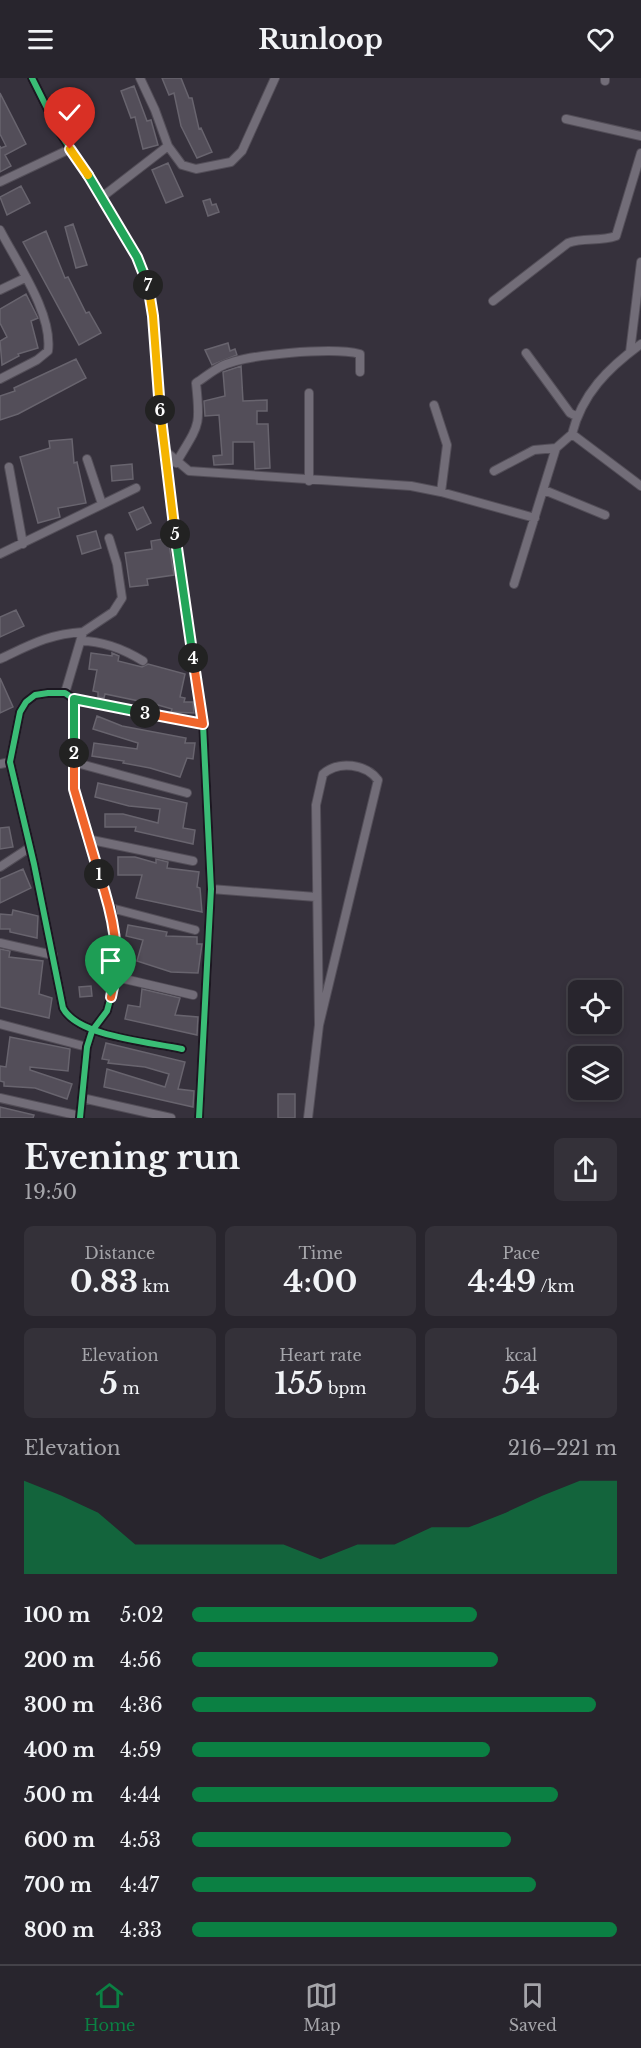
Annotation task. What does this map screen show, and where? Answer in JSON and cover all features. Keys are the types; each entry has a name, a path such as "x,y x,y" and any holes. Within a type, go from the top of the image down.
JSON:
{"street":[{"path":"32,78 58,130 102,197 137,257 150,292 162,449 203,724 211,889 199,1118"},
{"path":"140,78 168,146 182,165 196,169 231,162 242,152 275,78"},
{"path":"566,119 641,136"},
{"path":"102,197 168,146"},
{"path":"0,182 70,149"},
{"path":"493,301 568,243 581,238 603,240 616,236 641,153"},
{"path":"0,230 44,315 50,339 48,351 37,360 0,379"},
{"path":"630,352 641,262"},
{"path":"0,290 24,278"},
{"path":"514,584 556,448 572,434 576,416 594,384 641,344"},
{"path":"176,462 199,425 201,409 196,383 219,367 236,361 324,351 360,354 360,372"},
{"path":"526,353 570,413 576,416"},
{"path":"309,393 309,481"},
{"path":"434,405 447,445 441,492"},
{"path":"572,434 641,486"},
{"path":"494,471 534,450 556,448"},
{"path":"162,449 189,471 198,473 411,486 535,518"},
{"path":"87,459 102,504"},
{"path":"9,467 23,544"},
{"path":"0,554 136,488"},
{"path":"544,490 605,515"},
{"path":"0,659 58,633 83,632 113,612 122,598 117,564 109,538"},
{"path":"65,693 83,632"},
{"path":"81,641 95,641 131,653 143,661"},
{"path":"182,1049 92,1031 68,1019 60,996 10,762 20,712 26,702 35,695 65,693 74,699 203,724"},
{"path":"0,1098 80,1117 87,1047 92,1031 107,1011 116,977 117,958 111,908 87,839 74,789 74,699"},
{"path":"0,764 10,762"},
{"path":"74,762 187,793"},
{"path":"308,1118 319,1025 378,780 368,769 340,765 330,768 320,781 316,805 319,1025"},
{"path":"87,839 194,861"},
{"path":"0,867 29,848"},
{"path":"211,889 316,897"},
{"path":"111,908 195,930"},
{"path":"0,943 53,955"},
{"path":"116,977 193,995"},
{"path":"0,1024 87,1047"},
{"path":"82,1098 171,1118"}],"building":[{"path":"162,78 181,78 189,98 192,98 199,129 201,128 212,152 197,158 181,126 174,93 169,95"},
{"path":"134,86 147,121 151,120 158,145 143,149 135,117 131,118 121,91"},
{"path":"0,93 26,144 5,155 11,166 0,172 0,146 1,148 6,146 0,134"},
{"path":"168,163 183,196 166,203 152,170"},
{"path":"21,186 30,203 7,215 0,197"},
{"path":"210,199 212,205 216,204 219,212 208,216 203,201"},
{"path":"73,224 87,265 76,268 65,227"},
{"path":"46,231 65,278 68,277 86,313 89,312 101,333 79,345 23,242"},
{"path":"26,294 38,318 31,321 38,348 18,354 19,356 2,365 0,341 7,337 0,323 0,309"},
{"path":"228,343 230,351 235,349 237,355 212,365 205,350"},
{"path":"76,359 86,378 18,414 0,420 0,396 15,391 14,388"},
{"path":"241,366 243,401 267,400 267,411 257,411 257,424 268,424 270,468 255,469 254,442 233,442 233,464 214,465 213,456 222,455 219,415 205,416 204,401 225,396 223,372"},
{"path":"72,439 74,463 77,462 86,503 58,508 60,517 38,523 20,457 50,448 49,441"},
{"path":"132,464 133,479 112,481 111,466"},
{"path":"143,507 151,523 137,530 129,513"},
{"path":"96,531 101,548 82,554 77,536"},
{"path":"168,538 174,575 147,579 148,585 130,587 125,553 152,549 151,541"},
{"path":"16,610 24,626 0,637 0,617"},
{"path":"91,653 112,656 112,653 119,656 118,661 142,667 148,664 185,674 180,697 185,698 184,702 193,702 194,713 171,712 172,709 158,705 105,694 104,698 98,697 98,692 93,691 97,670 89,669"},
{"path":"0,678 13,707 0,713"},
{"path":"97,716 122,726 186,738 185,743 195,743 193,759 187,758 180,777 123,763 124,761 92,756 94,743 137,749 138,743 93,729"},
{"path":"98,783 187,803 183,828 195,830 193,844 135,831 136,827 105,827 105,814 123,814 158,823 160,809 129,806 95,797"},
{"path":"9,827 13,847 0,849 0,828"},
{"path":"118,857 135,857 156,863 156,859 168,862 167,868 199,872 197,887 200,888 202,912 136,898 142,875 118,875"},
{"path":"23,869 31,888 0,903 0,879"},
{"path":"13,910 38,916 37,938 10,932 10,929 0,929 0,914 12,915"},
{"path":"128,925 167,932 166,936 197,937 197,944 202,944 198,973 171,972 137,961 143,940 126,936"},
{"path":"0,949 10,951 9,957 43,961 39,994 52,998 49,1018 0,1007"},
{"path":"91,986 92,996 80,997 79,987"},
{"path":"142,989 180,998 175,1015 198,1017 197,1035 125,1019 128,1005 140,1007"},
{"path":"10,1037 70,1049 68,1071 30,1067 30,1070 72,1084 67,1099 35,1088 4,1086 4,1082 0,1081 0,1066 6,1067"},
{"path":"106,1043 185,1062 178,1089 194,1091 193,1107 104,1087 107,1069 165,1087 169,1074 145,1067 108,1063 109,1060 102,1059"},
{"path":"278,1094 295,1094 295,1118 278,1118"},
{"path":"0,1107 34,1115 33,1118 0,1118"}],"cycle path":[{"path":"32,78 58,130 102,197 137,257 150,292 163,449 203,724 211,889 199,1118"},
{"path":"80,1118 87,1047 92,1031 107,1011 116,977 117,958 111,908 87,839 74,789 74,699 65,693 35,695 26,702 20,712 10,762 34,864 63,1008 71,1018 84,1026 99,1032 182,1049"}],"route":[{"path":"70,149 102,197 120,232 137,257 150,292 162,449 203,724 74,699 74,789 87,839 111,908 117,958 116,977 111,997"}]}
